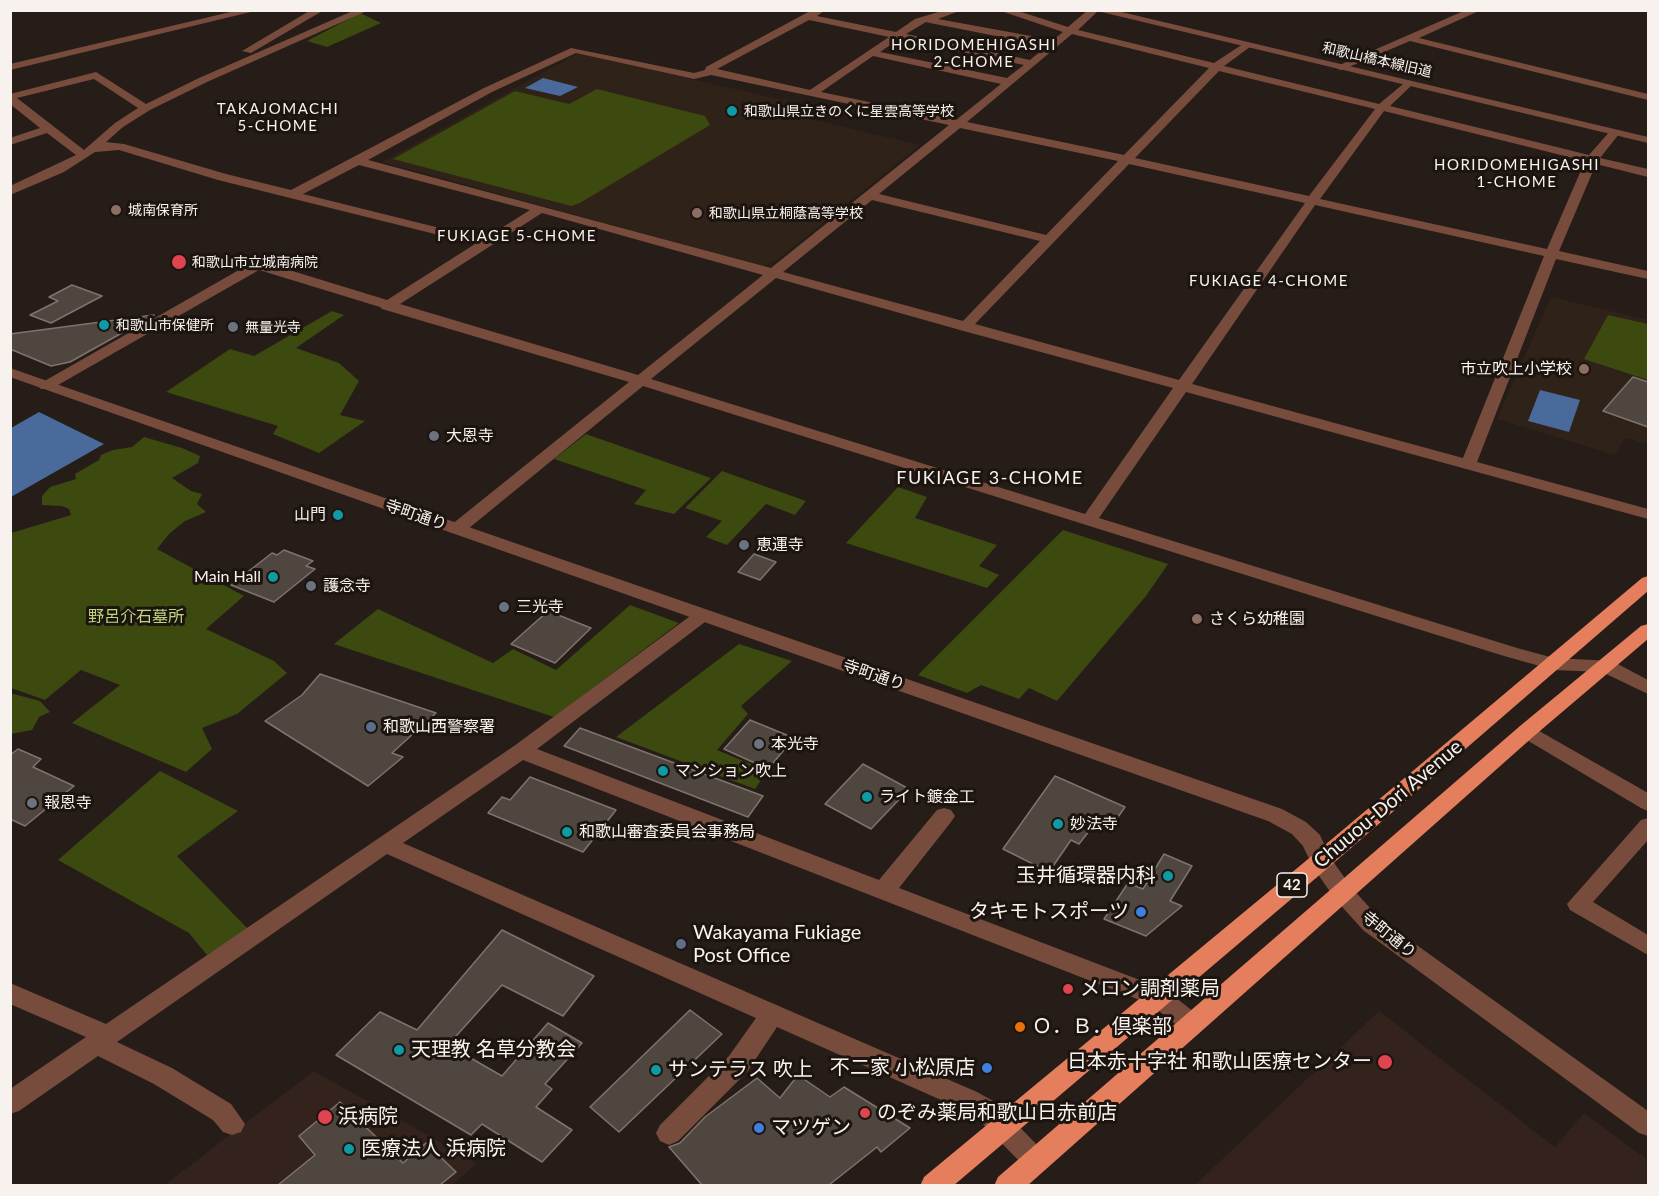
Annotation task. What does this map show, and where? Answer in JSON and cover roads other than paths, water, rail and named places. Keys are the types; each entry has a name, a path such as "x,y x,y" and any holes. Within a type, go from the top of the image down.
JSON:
{"highway":[{"name":"Chuuou-Dori Avenue","path":"933,1185 1321,861 1648,582"},
{"name":"Chuuou-Dori Avenue","path":"1007,1185 1527,731 1648,630"}],"street":[{"path":"10,61 228,10"},
{"path":"10,67 254,10"},
{"path":"203,80 213,71 319,10"},
{"path":"89,152 118,125 146,108 203,80 364,10"},
{"path":"812,93 919,21 957,10"},
{"path":"1003,10 1071,31 1648,173"},
{"path":"457,529 1096,10"},
{"name":"和歌山橋本線旧道","path":"1096,10 1648,140"},
{"path":"1340,67 1476,10"},
{"path":"714,71 710,69 814,14 899,36 1032,64"},
{"path":"926,19 1055,44"},
{"path":"1408,38 1648,97"},
{"path":"965,327 1216,66 1246,45"},
{"path":"292,194 488,90 575,50 694,76 714,71 1125,159 1648,276"},
{"path":"872,53 1009,82"},
{"path":"10,97 96,75 120,93 146,108"},
{"path":"1088,521 1184,387 1312,201 1382,107 1408,83"},
{"path":"10,97 74,148 89,152"},
{"path":"10,142 51,128"},
{"path":"1468,465 1551,254 1592,159 1615,132"},
{"path":"10,191 60,169 89,152 106,146 120,146 222,177 486,243"},
{"path":"358,161 1648,514"},
{"path":"868,195 1050,240"},
{"path":"387,306 540,209"},
{"path":"46,386 258,266 641,381 1554,664 1605,666 1648,688"},
{"name":"寺町通り","path":"10,372 1275,815 1299,828 1312,841 1321,861 1343,893 1371,924 1648,1125"},
{"path":"10,1104 521,752 703,615"},
{"path":"1527,731 1648,803"},
{"path":"521,752 1158,997 1191,1023"},
{"path":"883,891 944,816"},
{"path":"1648,826 1578,904 1648,946"},
{"path":"385,844 968,1100 986,1110 1035,1160"},
{"path":"10,993 102,1040 222,1112 232,1124"},
{"path":"669,1133 738,1064 772,1014"}],"water":[{"path":"543,78 578,87 560,96 525,88"},
{"path":"1540,390 1580,400 1569,432 1528,421"},
{"path":"39,412 104,444 11,497 11,428"}],"place":[{"name":"和歌山県立きのくに星雲高等学校","path":"732,111"},
{"name":"城南保育所","path":"116,210"},
{"name":"和歌山県立桐蔭高等学校","path":"697,213"},
{"name":"和歌山市立城南病院","path":"179,262"},
{"name":"和歌山市保健所","path":"104,325"},
{"name":"無量光寺","path":"233,327"},
{"name":"市立吹上小学校","path":"1584,369"},
{"name":"大恩寺","path":"434,436"},
{"name":"山門","path":"338,515"},
{"name":"恵運寺","path":"744,545"},
{"name":"Main Hall","path":"273,577"},
{"name":"護念寺","path":"311,586"},
{"name":"三光寺","path":"504,607"},
{"name":"さくら幼稚園","path":"1197,619"},
{"name":"和歌山西警察署","path":"371,727"},
{"name":"本光寺","path":"759,744"},
{"name":"マンション吹上","path":"663,771"},
{"name":"ライト鍍金工","path":"867,797"},
{"name":"報恩寺","path":"32,803"},
{"name":"妙法寺","path":"1058,824"},
{"name":"和歌山審査委員会事務局","path":"567,832"},
{"name":"玉井循環器内科","path":"1168,876"},
{"name":"タキモトスポーツ","path":"1141,912"},
{"name":"Wakayama Fukiage Post Office","path":"681,944"},
{"name":"メロン調剤薬局","path":"1068,989"},
{"name":"Ｏ．Ｂ．倶楽部","path":"1020,1027"},
{"name":"天理教 名草分教会","path":"399,1050"},
{"name":"日本赤十字社 和歌山医療センター","path":"1385,1062"},
{"name":"不二家 小松原店","path":"987,1068"},
{"name":"サンテラス 吹上","path":"656,1070"},
{"name":"のぞみ薬局和歌山日赤前店","path":"865,1113"},
{"name":"浜病院","path":"325,1117"},
{"name":"マツゲン","path":"759,1128"},
{"name":"医療法人 浜病院","path":"349,1149"}],"district":[{"name":"HORIDOMEHIGASHI 2-CHOME","path":"974,54"},
{"name":"TAKAJOMACHI 5-CHOME","path":"278,118"},
{"name":"HORIDOMEHIGASHI 1-CHOME","path":"1517,174"},
{"name":"FUKIAGE 5-CHOME","path":"517,236"},
{"name":"FUKIAGE 4-CHOME","path":"1269,281"},
{"name":"FUKIAGE 3-CHOME","path":"990,478"}],"park label":[{"name":"野呂介石墓所","path":"136,617"}]}
